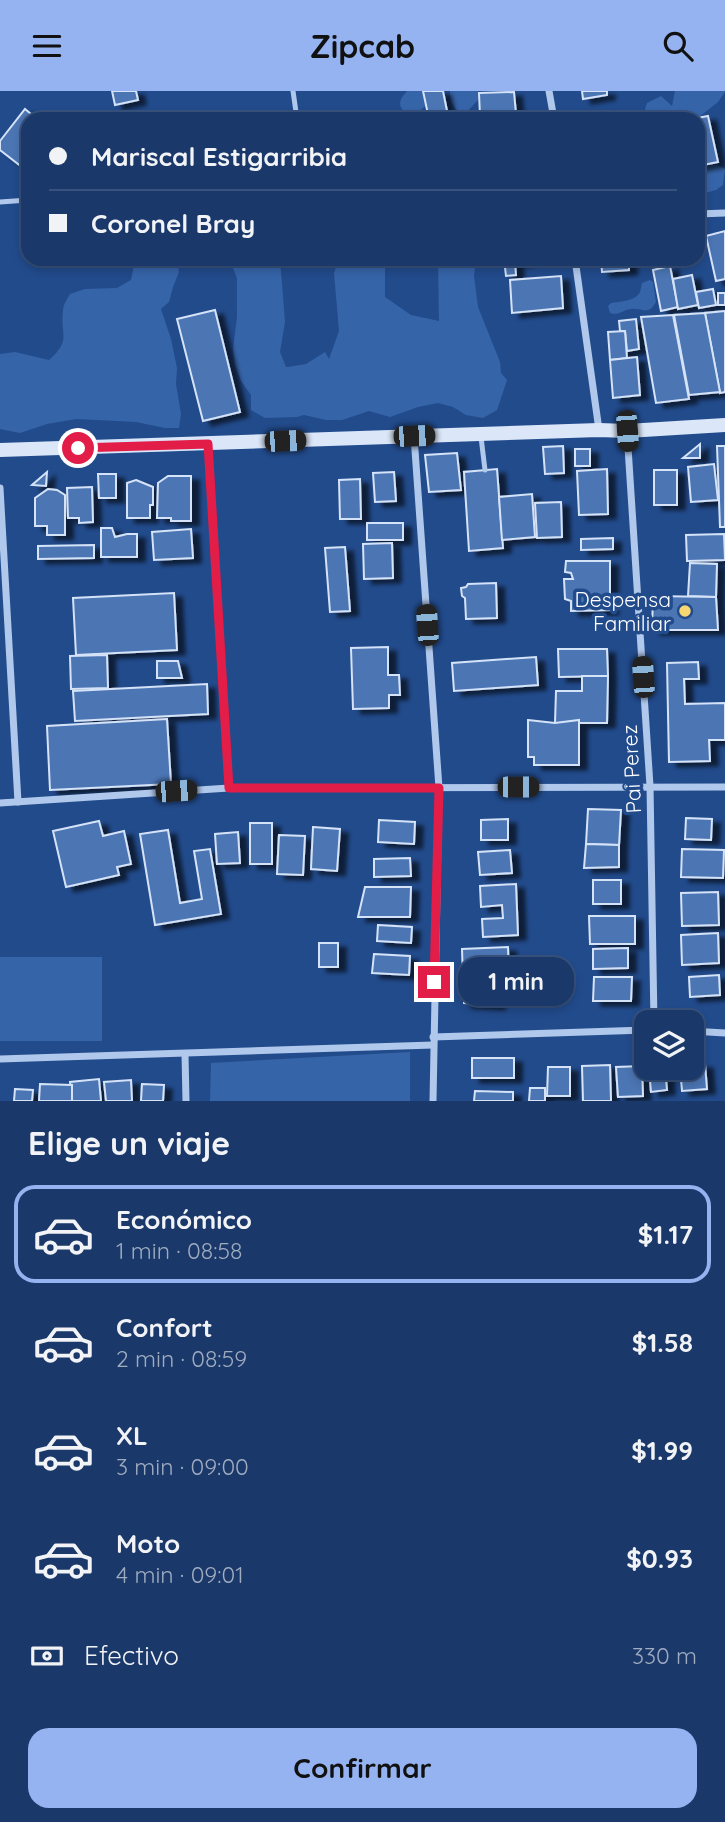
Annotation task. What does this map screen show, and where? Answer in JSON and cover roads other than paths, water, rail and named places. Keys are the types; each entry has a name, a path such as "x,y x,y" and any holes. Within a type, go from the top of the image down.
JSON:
{"street":[{"path":"549,91 553,112"},
{"path":"705,214 725,213"},
{"path":"576,266 599,429"},
{"path":"0,450 599,429 627,431 725,425"},
{"name":"Pai Perez","path":"627,431 650,786 654,1010"},
{"path":"414,436 439,788 433,1101"},
{"path":"208,444 229,788"},
{"path":"0,488 18,801"},
{"path":"0,803 229,788 725,787"},
{"path":"0,1059 185,1054 634,1031"},
{"path":"704,1032 725,1033"},
{"path":"185,1054 186,1101"}],"lane":[{"path":"293,91 296,112"},
{"path":"0,202 21,200"},
{"path":"481,434 485,470"}],"place":[{"name":"Despensa Familiar","path":"685,611"}]}
